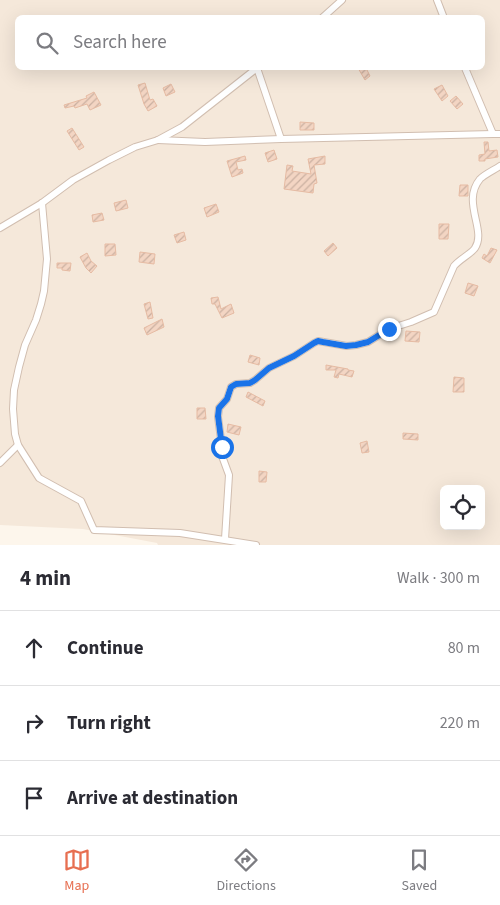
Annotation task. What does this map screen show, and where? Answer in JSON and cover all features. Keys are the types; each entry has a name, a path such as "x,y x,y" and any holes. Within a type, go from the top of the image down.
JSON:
{"street":[{"path":"325,15 342,0"},
{"path":"437,0 443,15"},
{"path":"0,228 73,180 109,160 135,147 158,140 182,127 254,70"},
{"path":"258,70 281,139"},
{"path":"158,140 205,142 497,134 466,70"},
{"path":"225,539 228,475 222,456 218,416 219,408 227,399 231,387 236,384 250,383 269,368 294,356 318,341 346,346 356,345 368,342 389,329 412,322 434,312 454,266 475,248 479,235 473,200 475,188 481,178 500,166"},
{"path":"42,202 47,259 41,304 18,367 13,409 18,445 38,478 81,501 94,530 180,533 256,545"},
{"path":"0,463 18,445"}],"shaded area":[{"path":"0,0 500,0 500,545 158,545 157,543 83,529 0,525"}],"building":[{"path":"359,70 367,70 370,76 365,80"},
{"path":"145,83 150,100 153,99 157,106 148,111 138,85"},
{"path":"171,84 175,92 166,96 163,88"},
{"path":"442,85 448,96 442,101 434,89"},
{"path":"94,92 101,105 90,110 87,104 75,108 74,106 65,108 64,105 87,98 86,96"},
{"path":"456,96 463,104 457,109 450,101"},
{"path":"300,122 314,123 314,130 300,130"},
{"path":"72,128 84,147 79,150 67,131"},
{"path":"484,142 488,142 489,151 497,150 498,157 479,161 479,155 485,154"},
{"path":"274,150 277,159 268,162 265,153"},
{"path":"245,156 246,160 236,162 238,170 242,169 243,173 232,177 227,161"},
{"path":"325,156 325,164 314,165 317,183 314,184 313,193 284,189 287,165 293,166 292,171 311,174 308,159"},
{"path":"460,185 468,185 468,196 459,196"},
{"path":"126,200 128,208 116,211 114,203"},
{"path":"216,204 219,212 207,217 204,208"},
{"path":"102,213 104,220 93,222 92,215"},
{"path":"439,224 449,224 448,239 439,239"},
{"path":"184,232 186,240 177,243 174,235"},
{"path":"333,243 337,248 328,256 324,251"},
{"path":"105,244 115,244 116,255 105,256"},
{"path":"491,248 497,250 490,263 482,258 484,254 487,256"},
{"path":"140,252 155,254 154,264 139,262"},
{"path":"87,253 91,261 97,266 91,273 80,257"},
{"path":"57,263 71,263 70,271 57,268"},
{"path":"468,283 478,286 474,296 465,293"},
{"path":"218,297 221,309 231,304 234,313 222,318 215,304 212,304 211,298"},
{"path":"150,302 153,318 148,319 144,304"},
{"path":"162,319 164,327 147,335 144,328"},
{"path":"406,331 420,332 419,342 405,341"},
{"path":"250,355 260,358 259,365 248,362"},
{"path":"326,365 354,371 352,377 339,374 338,378 334,377 336,370 326,370"},
{"path":"454,377 464,378 464,392 453,392"},
{"path":"248,392 265,401 263,406 246,397"},
{"path":"197,408 205,408 206,419 197,419"},
{"path":"228,424 241,427 239,435 227,432"},
{"path":"403,433 418,434 418,440 403,439"},
{"path":"367,441 369,452 362,453 360,443"},
{"path":"259,471 267,472 266,482 259,482"}],"route":[{"path":"222,447 218,426 219,408 227,399 231,387 236,384 250,383 269,368 294,356 318,341 346,346 356,345 368,342 389,329"}]}
